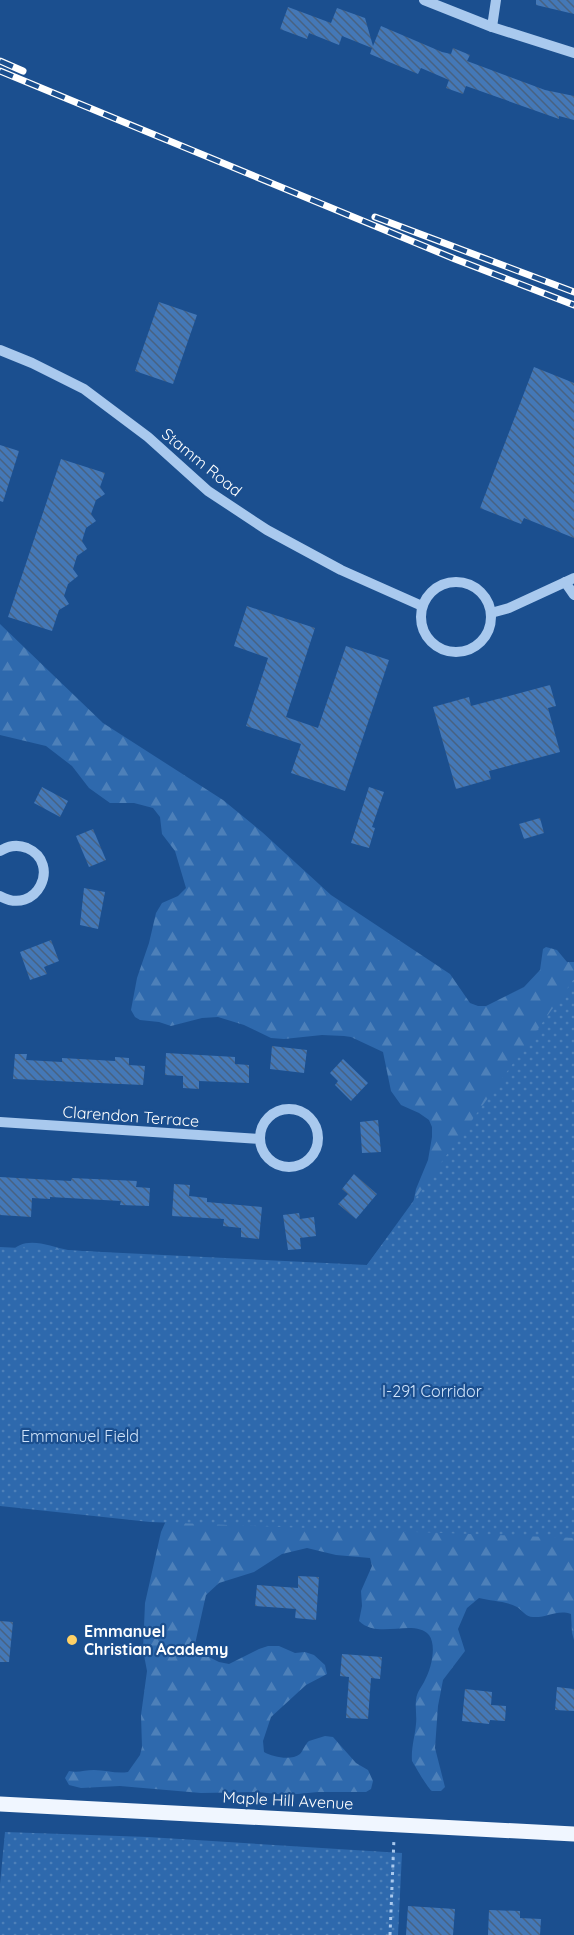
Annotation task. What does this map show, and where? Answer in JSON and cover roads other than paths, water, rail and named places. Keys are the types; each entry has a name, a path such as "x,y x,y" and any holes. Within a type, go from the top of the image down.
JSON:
{"main road":[{"name":"Maple Hill Avenue","path":"0,1804 574,1834"}],"street":[{"path":"424,0 492,27 574,53"},
{"path":"492,27 496,0"},
{"name":"Stamm Road","path":"0,350 84,389 148,437 208,491 267,530 341,570 422,606"},
{"path":"491,613 509,608 569,580 574,595"},
{"path":"452,581 466,582 478,589 487,600 491,613 490,627 483,639 472,648 459,652 445,651 433,644 424,633 420,620 422,606 428,594 439,585 452,581"},
{"path":"0,851 13,846 29,849 41,860 44,877 37,892 31,897 15,902 0,896"},
{"path":"281,1110 300,1111 308,1116 318,1133 318,1143 309,1159 292,1167 274,1163 262,1148 260,1139 261,1129 266,1120 281,1110"},
{"name":"Clarendon Terrace","path":"0,1122 260,1139"}],"railway":[{"path":"0,61 23,71"},
{"path":"0,71 455,259 574,305"},
{"path":"375,217 574,292"}],"place":[{"name":"Emmanuel Christian Academy","path":"72,1640"}],"park label":[{"name":"I-291 Corridor","path":"432,1391"},
{"name":"Emmanuel Field","path":"80,1436"}]}
